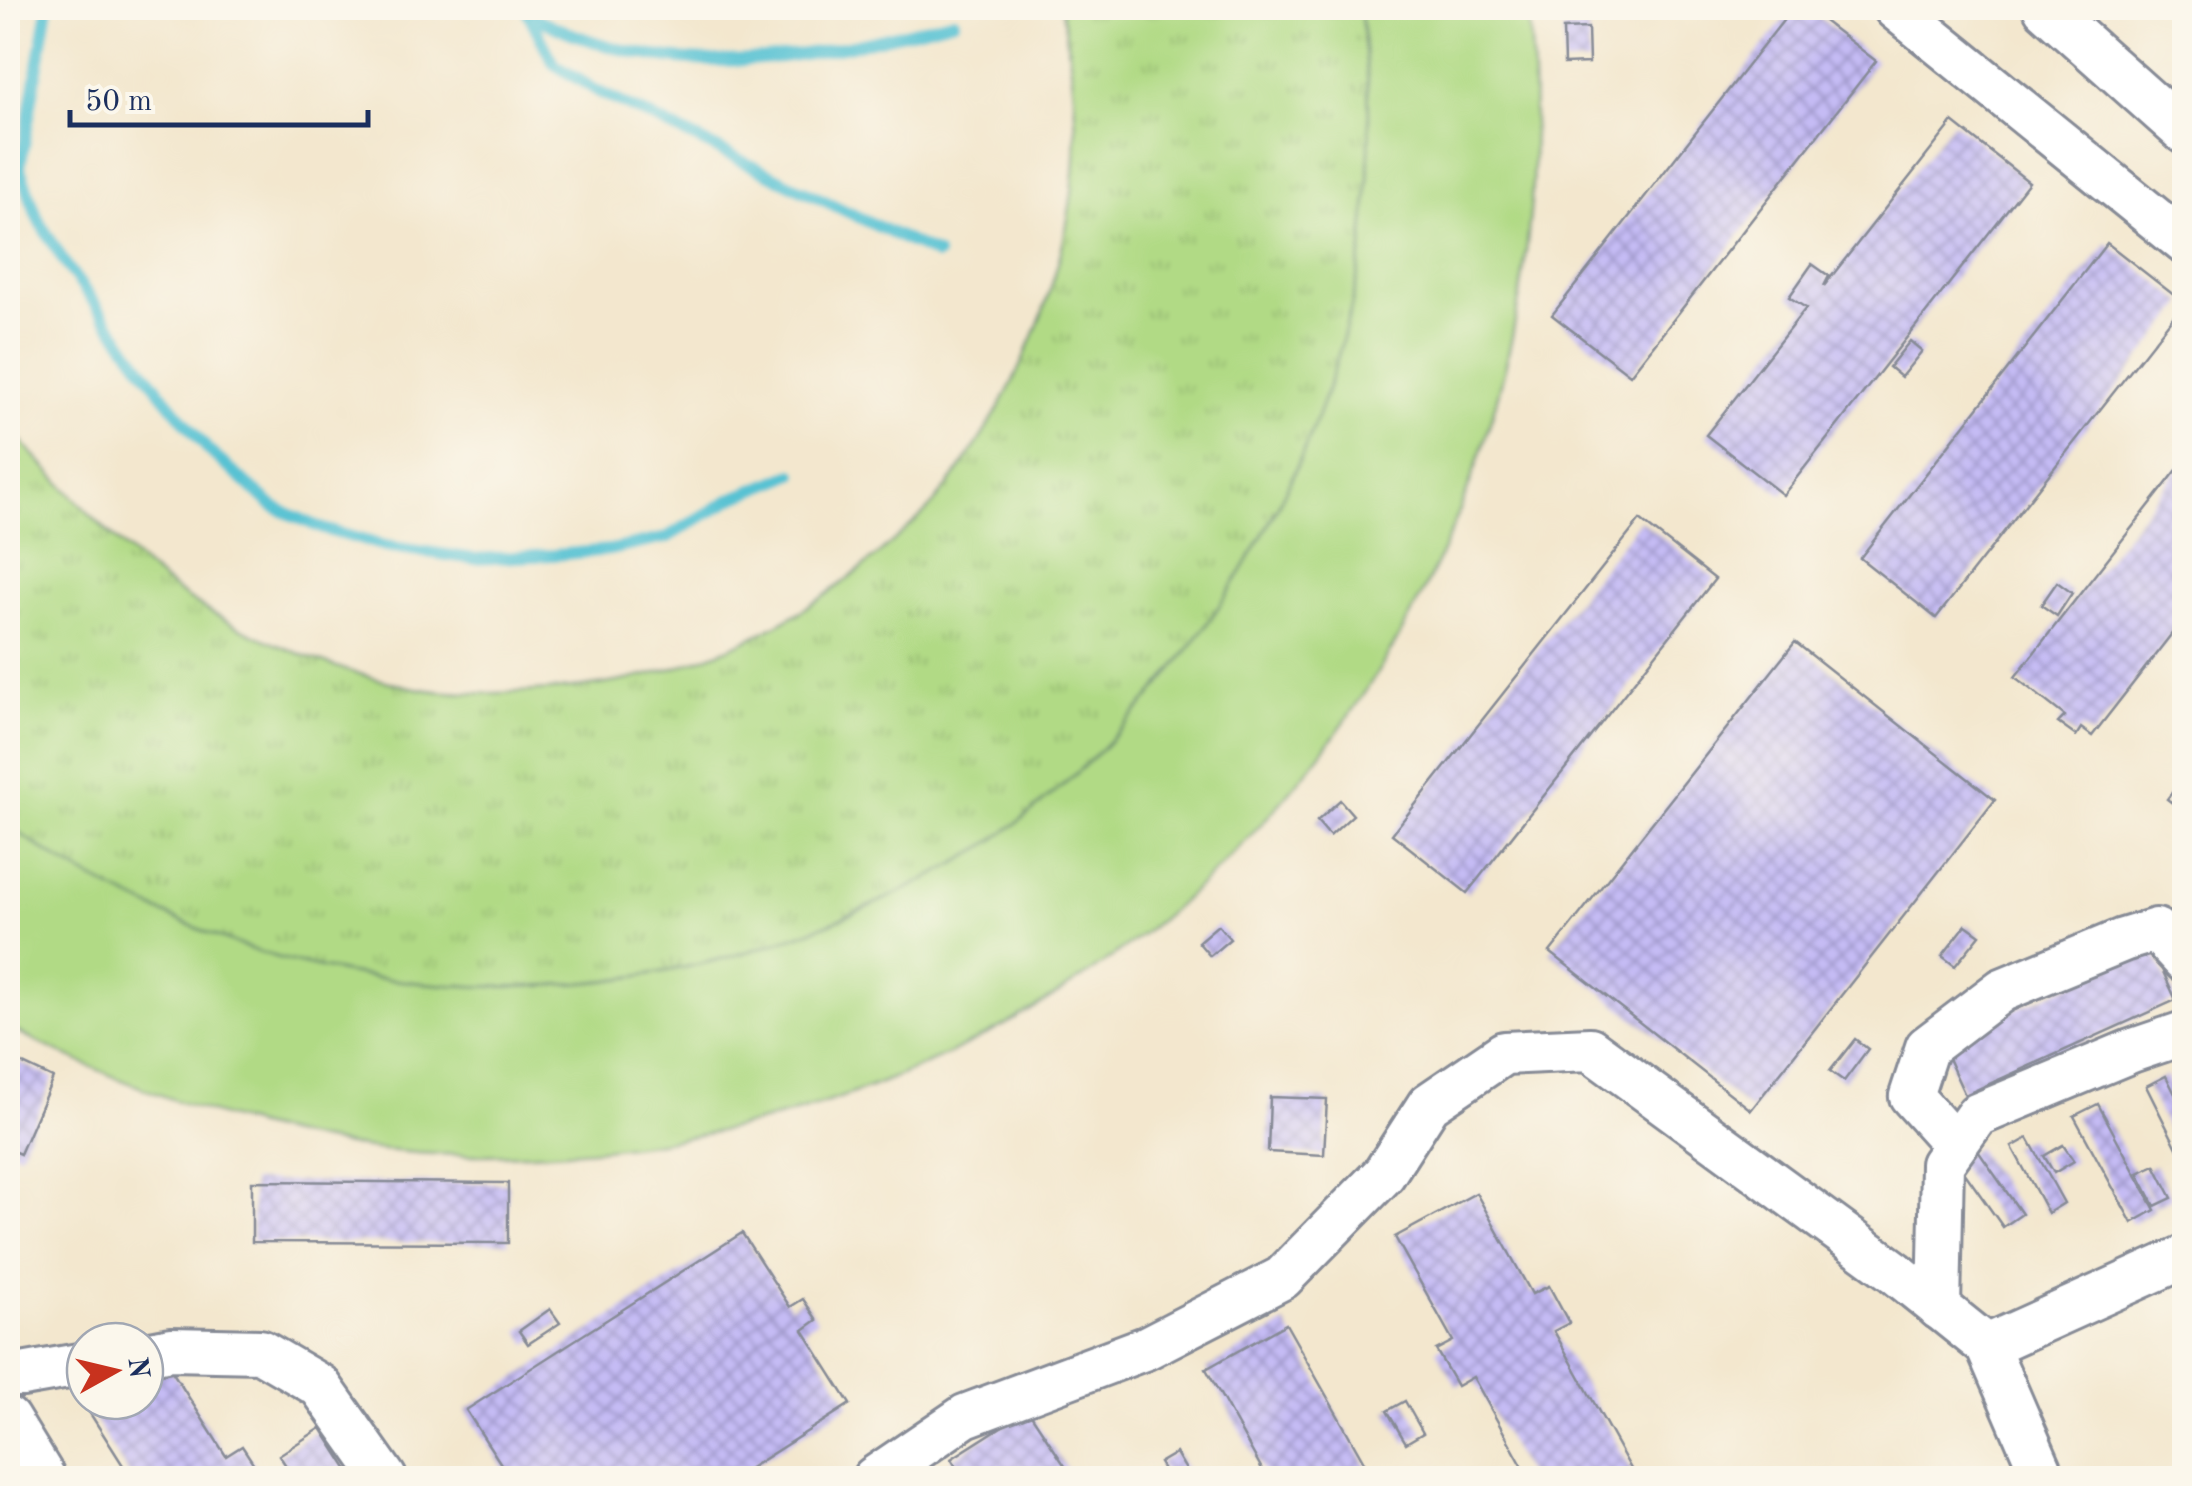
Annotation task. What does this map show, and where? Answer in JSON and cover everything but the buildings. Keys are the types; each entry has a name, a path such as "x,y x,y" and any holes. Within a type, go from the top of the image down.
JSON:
{"street":[{"path":"1895,8 2184,242"},
{"path":"2045,8 2184,132"},
{"path":"1955,1145 1912,1096 1927,1047 2002,990 2123,940 2156,930 2184,960"},
{"path":"1939,1308 1942,1164 1977,1115 2130,1051 2184,1033"},
{"path":"874,1478 965,1416 1146,1348 1282,1278 1384,1174 1428,1104 1504,1053 1590,1050 1895,1272 1988,1346 2044,1478"},
{"path":"1988,1346 2184,1258"},
{"path":"165,1351 260,1351 320,1386 386,1478"},
{"path":"8,1374 65,1367"},
{"path":"8,1419 44,1478"}],"green space":[{"path":"1061,8 1360,8 1368,81 1367,197 1351,308 1329,385 1264,533 1222,602 1174,668 1121,729 1063,785 1001,835 936,874 868,907 727,957 655,973 582,983 508,987 360,975 254,950 116,891 61,861 8,824 8,427 116,540 182,594 243,629 310,658 410,687 486,693 544,690 608,684 653,674 740,643 821,598 858,571 929,508 962,466 1011,385 1048,297 1070,205 1075,159 1073,83"},
{"path":"1360,8 1528,8 1528,231 1485,441 1401,633 1282,802 1131,943 952,1052 750,1124 529,1154 405,1152 353,1146 250,1124 151,1092 8,1027 8,824 98,882 254,950 360,975 508,987 582,983 655,973 727,957 868,907 936,874 1001,835 1063,785 1121,729 1174,668 1222,602 1264,533 1299,460 1329,385 1351,308 1364,236 1369,119"}],"waterway":[{"path":"48,8 20,168 38,219 66,265 159,390 209,451 274,507 323,529 385,546 475,559 553,555 610,550 666,538 733,498 793,474"},
{"path":"528,13 554,64 597,91 937,255"},
{"path":"529,14 583,38 635,53 688,60 792,56 954,20"}]}
